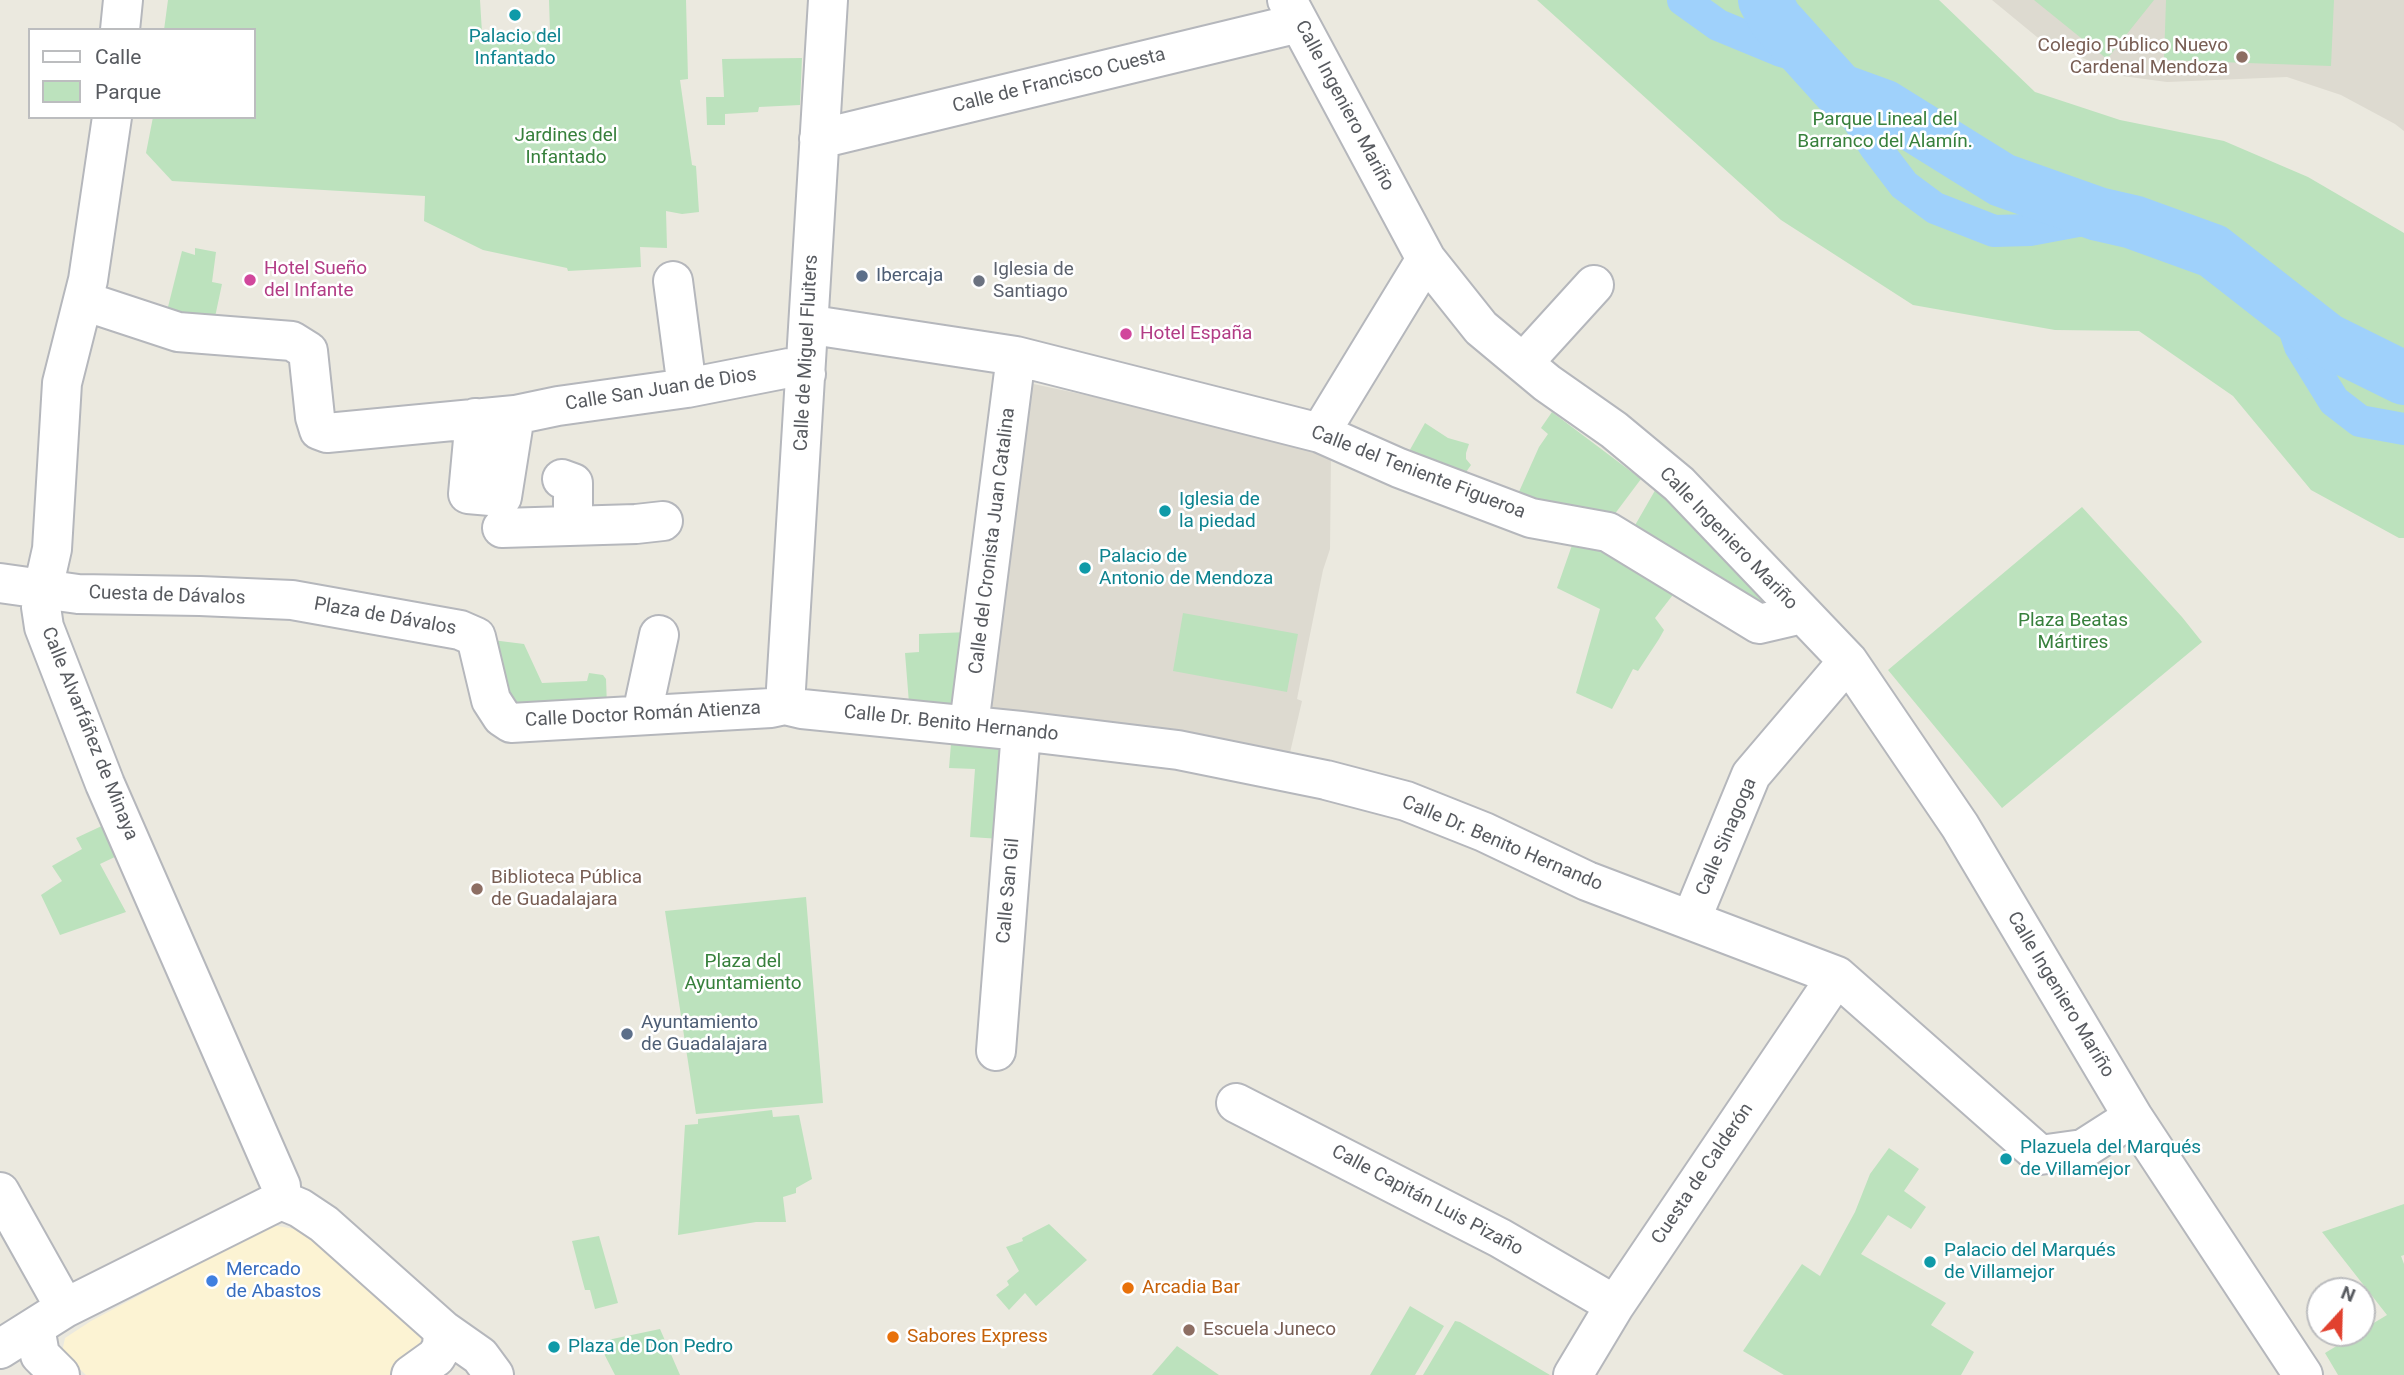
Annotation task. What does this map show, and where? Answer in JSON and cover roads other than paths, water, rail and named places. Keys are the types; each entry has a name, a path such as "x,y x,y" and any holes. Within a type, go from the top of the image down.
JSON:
{"street":[{"path":"120,28 123,0"},
{"name":"Calle de Miguel Fluiters","path":"785,705 828,0"},
{"name":"Calle de Francisco Cuesta","path":"819,139 1293,11"},
{"name":"Calle Ingeniero Mariño","path":"1293,11 1426,259 1481,328 1547,383 1614,429 1679,484 1848,661 1959,826 2133,1117 2303,1375"},
{"name":"Calle Alvarfáñez de Minaya","path":"112,119 82,310 62,383 52,549 41,607 44,627 105,784 281,1186 281,1200"},
{"path":"1320,433 1426,259"},
{"path":"673,281 687,388"},
{"path":"1523,363 1594,285"},
{"name":"Calle San Juan de Dios","path":"82,310 96,305 178,332 292,341 308,351 315,417 319,430 327,433 515,415 558,406 687,388 789,368 806,373"},
{"name":"Calle del Teniente Figueroa","path":"810,319 819,326 1016,356 1320,433 1399,468 1531,518 1608,532 1759,624 1802,614"},
{"name":"Calle del Cronista Juan Catalina","path":"969,725 1016,356"},
{"path":"475,418 468,494 502,497 515,415"},
{"path":"562,479 573,483 573,526"},
{"path":"502,528 663,521"},
{"name":"Cuesta de Dávalos","path":"0,583 78,594 292,600"},
{"name":"Plaza de Dávalos","path":"292,600 460,630 476,637 491,700 502,717"},
{"path":"642,714 659,635"},
{"name":"Calle Sinagoga","path":"1692,920 1751,775 1848,661"},
{"name":"Calle Dr. Benito Hernando","path":"785,705 1178,750 1326,780 1406,801 1484,832 1587,881 1837,976 2040,1155 2083,1149 2133,1117"},
{"name":"Calle Doctor Román Atienza","path":"502,717 511,723 785,705"},
{"name":"Calle San Gil","path":"996,1051 1021,731"},
{"name":"Cuesta de Calderón","path":"1573,1375 1615,1305 1837,976"},
{"name":"Calle Capitán Luis Pizaño","path":"1236,1103 1500,1238 1615,1305"},
{"path":"0,1192 50,1318 40,1355 60,1375"},
{"path":"0,1349 50,1318 281,1200 300,1208 324,1224 443,1330 480,1356 494,1375"},
{"path":"411,1375 436,1357 442,1347 443,1330"}],"waterway":[{"path":"1683,0 1718,25 1781,51 1811,60"},
{"path":"1765,0 1775,19 1839,90 1883,106 2002,180 2213,251 2327,340 2404,378"},
{"path":"1839,90 1875,147 1904,185 1935,208 1994,231 2030,230 2078,221 2098,214"},
{"path":"2287,308 2300,346 2334,401 2360,421 2404,429"}],"place":[{"name":"Palacio del Infantado","path":"515,15"},
{"name":"Colegio Público Nuevo Cardenal Mendoza","path":"2242,57"},
{"name":"Ibercaja","path":"862,276"},
{"name":"Hotel Sueño del Infante","path":"250,280"},
{"name":"Iglesia de Santiago","path":"979,281"},
{"name":"Hotel España","path":"1126,334"},
{"name":"Iglesia de la piedad","path":"1165,511"},
{"name":"Palacio de Antonio de Mendoza","path":"1085,568"},
{"name":"Biblioteca Pública de Guadalajara","path":"477,889"},
{"name":"Ayuntamiento de Guadalajara","path":"627,1034"},
{"name":"Plazuela del Marqués de Villamejor","path":"2006,1159"},
{"name":"Palacio del Marqués de Villamejor","path":"1930,1262"},
{"name":"Mercado de Abastos","path":"212,1281"},
{"name":"Arcadia Bar","path":"1128,1288"},
{"name":"Escuela Juneco","path":"1189,1330"},
{"name":"Sabores Express","path":"893,1337"},
{"name":"Plaza de Don Pedro","path":"554,1347"}],"park label":[{"name":"Parque Lineal del Barranco del Alamín.","path":"1885,131"},
{"name":"Jardines del Infantado","path":"566,147"},
{"name":"Plaza Beatas Mártires","path":"2073,632"},
{"name":"Plaza del Ayuntamiento","path":"743,973"}]}
